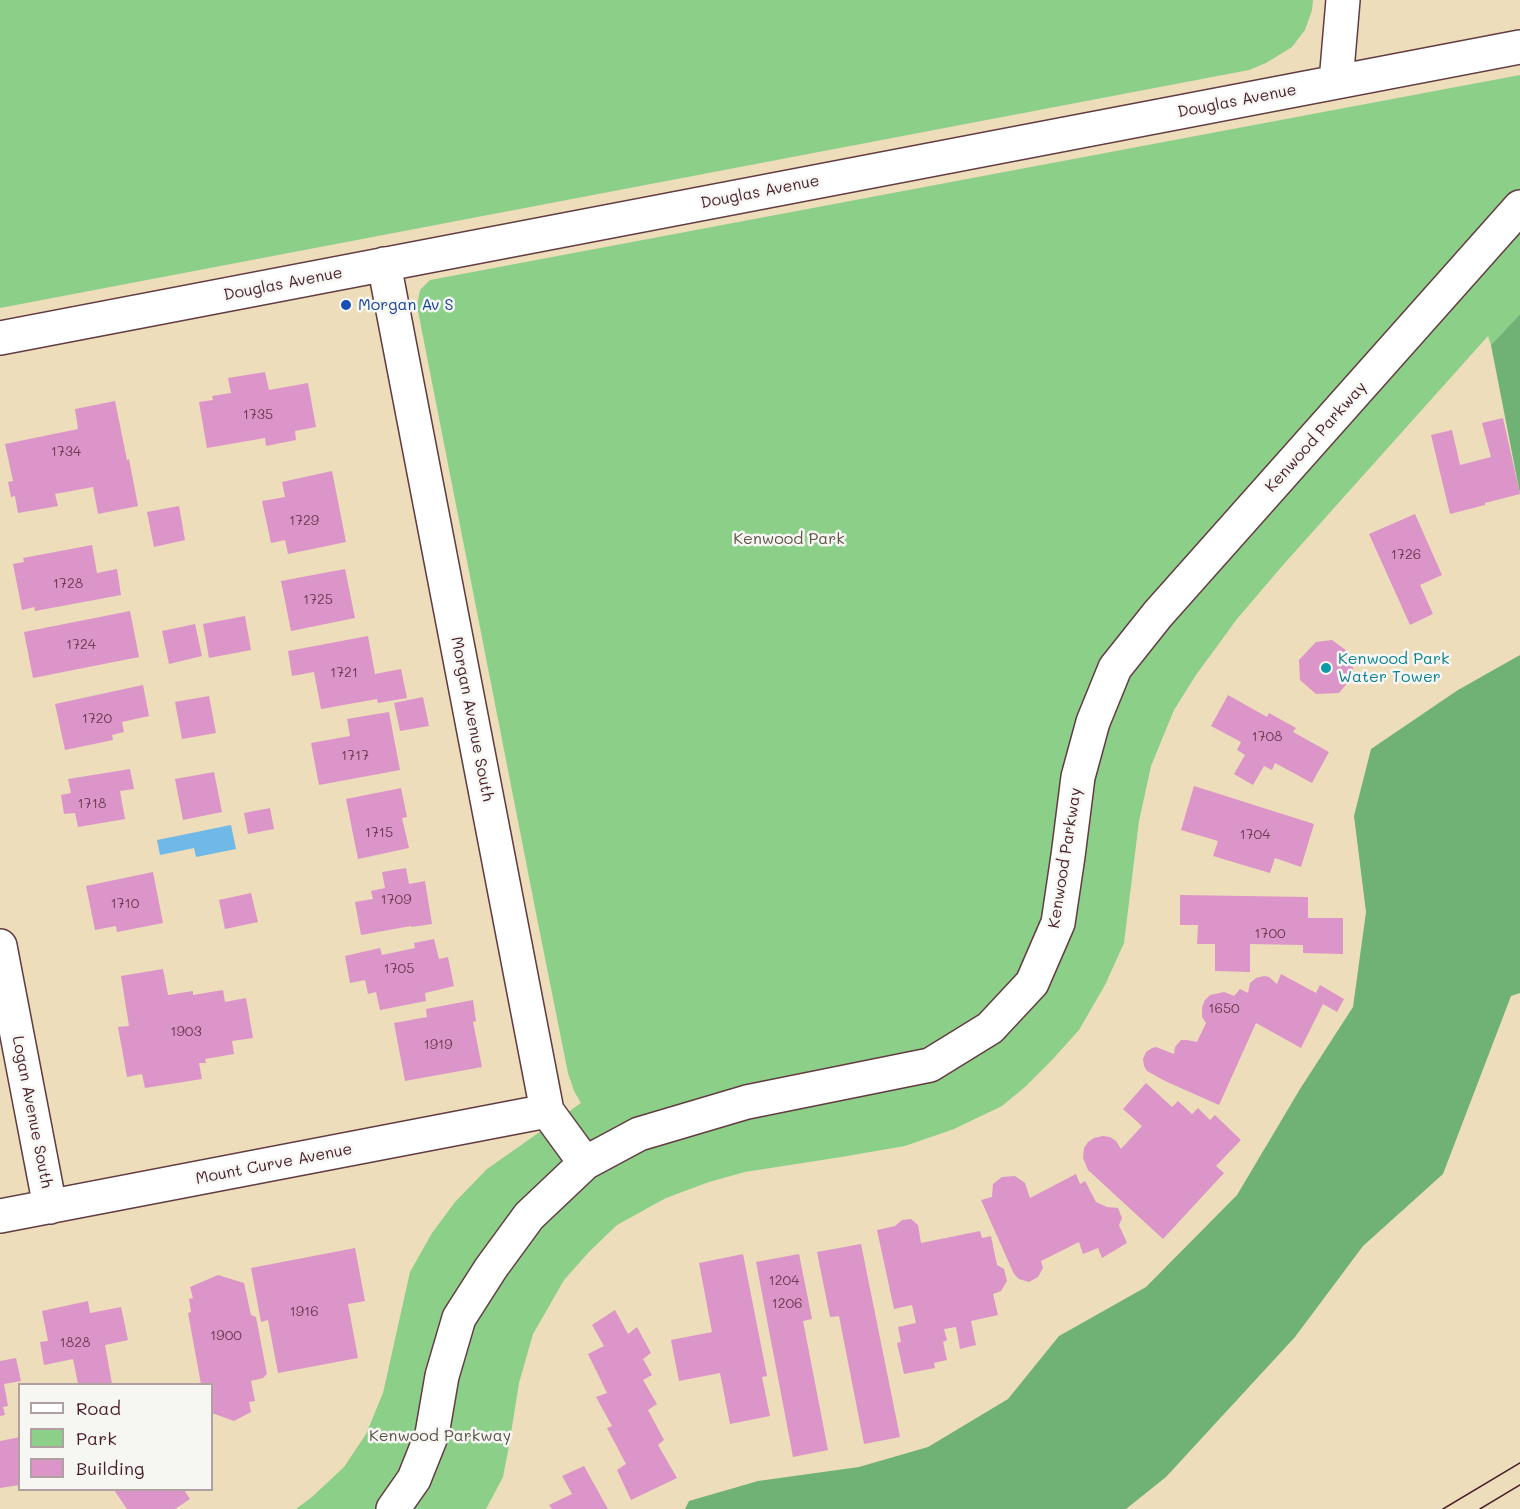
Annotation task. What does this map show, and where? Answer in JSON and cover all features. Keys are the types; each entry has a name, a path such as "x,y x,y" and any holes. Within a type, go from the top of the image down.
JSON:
{"street":[{"path":"1336,82 1343,0"},
{"name":"Douglas Avenue","path":"0,338 1520,47"},
{"name":"Kenwood Parkway","path":"393,1509 414,1479 432,1434 442,1376 459,1318 491,1268 529,1216 585,1163 639,1134 747,1102 930,1065 990,1028 1032,983 1058,923 1078,777 1094,722 1116,668 1158,614 1520,207"},
{"name":"Morgan Avenue South","path":"384,264 547,1111 585,1163"},
{"name":"Logan Avenue South","path":"0,946 50,1207"},
{"name":"Mount Curve Avenue","path":"0,1216 547,1111"}],"green space":[{"path":"0,0 1313,0 1305,30 1292,47 1266,63 1249,70 0,308"},
{"name":"Kenwood Park","path":"1520,75 1520,314 1491,345 1488,336 1283,565 1237,619 1196,675 1174,710 1151,766 1139,821 1124,943 1105,985 1079,1030 1025,1087 1002,1106 954,1129 905,1146 745,1172 709,1182 666,1198 617,1225 564,1280 533,1334 519,1383 503,1477 486,1509 296,1509 344,1467 366,1434 383,1393 410,1272 432,1233 455,1202 487,1169 581,1103 568,1073 536,913 417,306 420,290 430,280"},
{"path":"1520,314 1520,494 1491,345"},
{"path":"1520,655 1520,993 1511,996 1443,1174 1363,1246 1295,1337 1166,1477 1126,1509 685,1509 689,1501 758,1481 859,1467 928,1447 1008,1399 1059,1336 1146,1287 1237,1195 1300,1089 1353,1007 1366,912 1354,816 1371,749 1458,690"}],"water":[{"path":"231,825 236,849 196,857 194,848 160,855 157,840"}],"building":[{"path":"265,372 269,390 308,383 316,427 295,431 296,440 266,446 265,438 207,448 199,402 213,400 212,396 231,393 228,378"},
{"path":"115,401 138,506 98,514 93,487 55,494 58,506 18,513 15,496 11,497 8,482 13,481 5,444 78,429 75,409"},
{"path":"1503,418 1520,494 1450,514 1431,435 1452,430 1460,465 1491,457 1482,423"},
{"path":"332,471 346,542 288,554 285,540 271,543 262,501 285,497 282,482"},
{"path":"179,506 185,540 154,547 147,512"},
{"path":"1415,514 1442,575 1420,585 1433,614 1410,625 1369,534"},
{"path":"92,545 97,573 117,569 121,595 35,611 34,607 22,610 13,564 24,562 23,558"},
{"path":"345,569 355,618 291,631 281,581"},
{"path":"130,611 139,657 33,678 24,632"},
{"path":"245,616 251,650 209,658 203,624"},
{"path":"195,624 202,656 169,664 162,631"},
{"path":"368,636 375,674 401,669 407,698 378,703 377,699 321,709 314,672 292,676 288,651"},
{"name":"Kenwood Park Water Tower","path":"1332,640 1351,654 1354,675 1339,693 1316,694 1300,680 1299,660 1316,642"},
{"path":"143,685 149,716 122,722 124,732 112,735 113,740 65,750 55,704"},
{"path":"1228,695 1267,717 1269,713 1296,728 1293,732 1329,752 1312,783 1275,763 1272,770 1264,766 1253,785 1234,774 1245,755 1237,750 1241,742 1211,726"},
{"path":"209,696 216,733 182,739 175,702"},
{"path":"423,697 429,726 400,731 394,703"},
{"path":"389,712 400,770 319,785 311,743 350,736 347,719"},
{"path":"130,769 134,789 120,791 125,819 78,827 75,813 64,814 61,795 71,793 68,779"},
{"path":"214,772 222,812 183,820 175,779"},
{"path":"1194,786 1314,824 1301,867 1275,858 1270,873 1213,856 1218,841 1181,830"},
{"path":"401,788 407,817 402,818 409,848 358,859 346,799"},
{"path":"270,808 274,829 248,834 244,813"},
{"path":"406,868 409,884 425,881 432,924 361,935 355,902 373,899 371,891 385,888 382,872"},
{"path":"153,872 163,923 117,932 116,926 95,930 86,886"},
{"path":"251,893 258,922 225,929 219,900"},
{"path":"1180,895 1308,897 1308,918 1343,918 1343,954 1303,953 1303,945 1250,944 1250,972 1215,971 1215,944 1197,944 1198,925 1180,925"},
{"path":"434,939 439,959 448,957 454,986 425,993 426,1001 380,1010 376,992 368,994 365,980 350,983 345,956 380,948 382,955 415,948 414,943"},
{"path":"163,969 168,995 193,991 193,995 223,990 225,1002 246,998 253,1038 232,1041 234,1054 205,1059 206,1063 199,1063 202,1079 145,1088 142,1074 127,1077 118,1027 129,1026 121,976"},
{"path":"1281,974 1316,993 1320,985 1344,999 1337,1012 1323,1004 1301,1048 1256,1023 1219,1105 1147,1071 1143,1059 1146,1052 1152,1048 1156,1047 1174,1054 1175,1047 1181,1040 1197,1042 1206,1023 1202,1017 1202,1007 1210,995 1224,992 1234,996 1240,989 1248,993 1250,983 1256,978 1269,977 1277,984"},
{"path":"473,1000 476,1021 473,1022 482,1067 405,1081 394,1023 427,1017 426,1009"},
{"path":"1146,1083 1172,1107 1178,1101 1192,1114 1198,1108 1210,1120 1215,1115 1241,1140 1216,1166 1224,1173 1163,1239 1088,1170 1083,1158 1084,1148 1094,1138 1110,1137 1121,1149 1142,1126 1123,1109"},
{"path":"1076,1174 1080,1184 1085,1181 1096,1202 1107,1207 1118,1208 1122,1218 1119,1225 1127,1243 1102,1258 1098,1248 1083,1254 1079,1242 1041,1261 1043,1268 1038,1277 1029,1282 1019,1279 1014,1274 981,1200 992,1197 993,1184 1002,1177 1015,1176 1025,1183 1030,1198"},
{"path":"911,1219 918,1225 921,1243 980,1231 982,1238 991,1236 997,1265 1004,1269 1007,1281 1001,1291 993,1294 998,1315 971,1321 976,1345 960,1349 956,1327 944,1329 947,1340 943,1342 947,1360 934,1363 935,1368 904,1374 897,1343 901,1342 898,1327 916,1323 912,1305 894,1309 877,1230 895,1226 902,1220"},
{"path":"861,1244 900,1437 864,1444 839,1316 830,1317 817,1252"},
{"path":"355,1248 365,1301 348,1304 358,1358 278,1373 268,1320 261,1322 251,1268"},
{"path":"743,1254 767,1376 762,1377 770,1416 730,1424 720,1373 679,1381 671,1340 712,1332 699,1263"},
{"path":"799,1254 812,1319 803,1321 828,1450 793,1457 756,1262"},
{"path":"218,1275 244,1283 251,1315 256,1317 267,1374 263,1378 251,1381 255,1401 249,1402 251,1412 234,1421 213,1413 213,1383 201,1383 188,1313 191,1312 189,1299 193,1298 190,1287"},
{"path":"88,1301 90,1313 121,1307 128,1340 105,1345 112,1383 78,1383 73,1359 44,1365 40,1342 48,1341 42,1311"},
{"path":"615,1310 628,1334 637,1327 651,1353 643,1359 652,1375 643,1380 657,1404 648,1410 664,1440 658,1445 677,1478 631,1500 617,1470 626,1464 607,1428 612,1426 596,1397 607,1393 588,1354 604,1346 592,1325"},
{"path":"16,1358 21,1381 4,1384 8,1406 3,1407 5,1415 0,1416 0,1361"},
{"path":"18,1437 18,1485 0,1488 0,1441"},
{"path":"584,1466 608,1509 552,1509 549,1505 572,1494 562,1476"},
{"path":"115,1491 185,1491 190,1499 175,1509 127,1509"}],"tram line":[{"path":"1443,1509 1520,1463"},
{"path":"1480,1509 1520,1485"}],"place":[{"name":"Morgan Av S","path":"346,305"},
{"name":"Kenwood Park Water Tower","path":"1326,668"}]}
